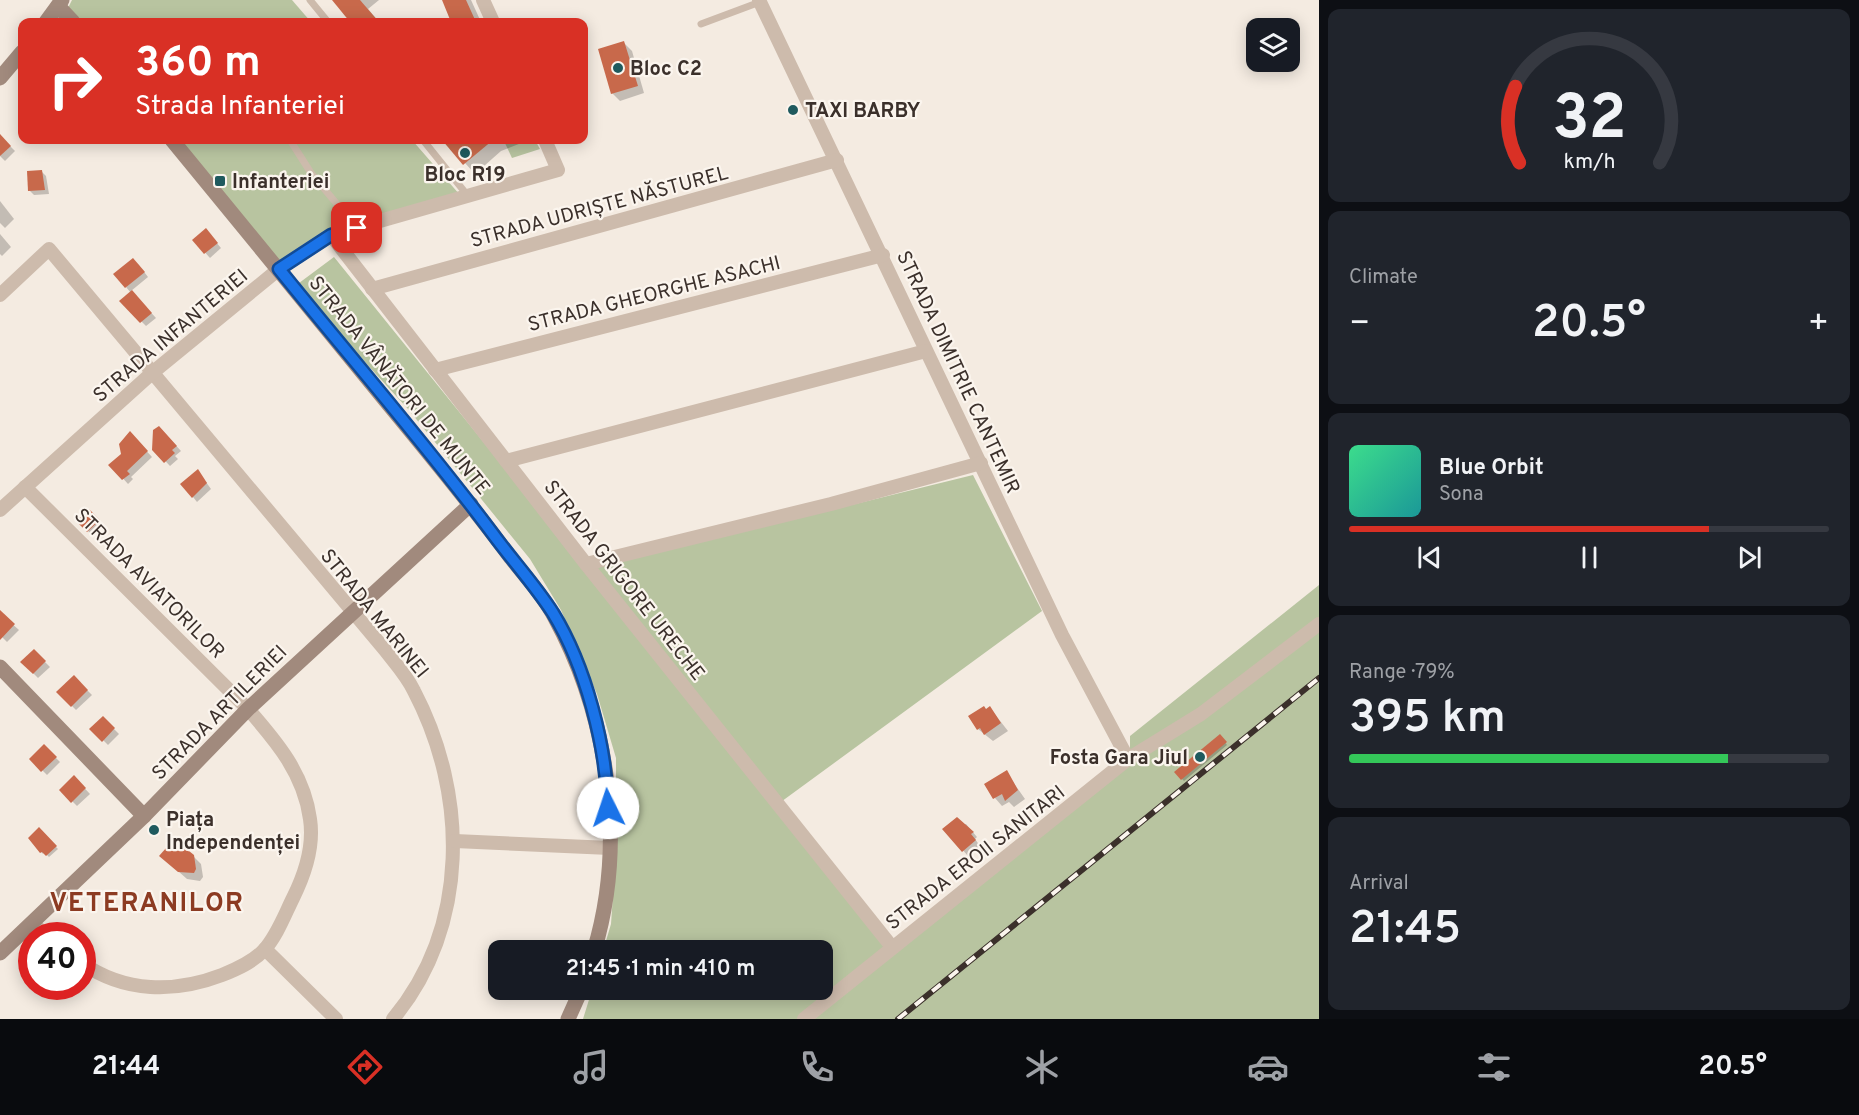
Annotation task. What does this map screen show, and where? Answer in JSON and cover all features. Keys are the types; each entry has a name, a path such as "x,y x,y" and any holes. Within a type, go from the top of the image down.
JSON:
{"street":[{"path":"483,0 491,18"},
{"name":"STRADA DIMITRIE CANTEMIR","path":"760,1 883,255 926,351 1062,635 1128,759"},
{"path":"49,18 60,3 70,18"},
{"path":"0,78 18,57"},
{"name":"STRADA VÂNĂTORI DE MUNTE","path":"175,144 471,504 553,614 579,669 597,727 608,787 609,848 605,898 596,940"},
{"name":"STRADA INFANTERIEI","path":"0,510 152,374 279,269 331,235 558,170 546,144"},
{"name":"STRADA UDRIȘTE NĂSTUREL","path":"372,289 837,160"},
{"name":"STRADA GRIGORE URECHE","path":"331,235 586,564 892,947"},
{"name":"STRADA MARINEI","path":"0,295 49,249 385,650 413,688 433,730 444,764 455,841 450,890 439,934 406,1003 393,1019"},
{"name":"STRADA GHEORGHE ASACHI","path":"435,370 883,255"},
{"path":"506,461 926,351"},
{"path":"586,564 831,504 981,463"},
{"name":"STRADA AVIATORILOR","path":"26,487 248,709 281,747 303,789 310,819 310,843 303,878 265,950 241,967 179,988 131,986 96,970"},
{"name":"STRADA ARTILERIEI","path":"33,922 144,816 248,709 471,504"},
{"name":"STRADA EROII SANITARI","path":"804,1019 1128,759 1201,714 1319,624"},
{"path":"0,668 144,816"},
{"path":"455,841 609,848"},
{"name":"STRADA ARTILERIEI","path":"0,953 18,936"},
{"path":"265,950 336,1019"},
{"path":"568,1019 577,1000"}],"lane":[{"path":"310,0 325,18"},
{"path":"701,24 760,1"},
{"path":"293,144 311,173 357,228"},
{"path":"426,144 468,195"}],"green space":[{"path":"72,0 292,0 308,18 76,18 68,8"},
{"path":"178,144 415,144 460,195 324,232 276,264"},
{"path":"505,144 537,144 540,149 512,158"},
{"path":"334,257 587,570 973,475 1042,611 774,807 894,949 1130,763 1130,736 1319,585 1319,1019 583,1019 589,1000 833,1000 833,940 606,940 611,924 616,851 616,758 597,694 561,610 530,559 408,409 295,286"}],"building":[{"path":"332,0 360,0 376,18 347,18"},
{"path":"442,0 466,0 474,18 449,18"},
{"name":"Bloc C2","path":"624,41 638,86 611,94 598,49"},
{"path":"0,134 11,146 0,156"},
{"name":"Bloc R19","path":"445,144 488,144 463,165"},
{"path":"42,170 45,190 28,191 27,171"},
{"path":"206,228 218,243 204,254 192,240"},
{"path":"133,258 145,272 125,288 113,274"},
{"path":"132,290 152,313 140,323 119,301"},
{"path":"159,426 177,446 172,450 175,453 164,463 152,450 153,430"},
{"path":"130,431 148,451 127,471 130,474 122,480 108,465 121,454 119,444"},
{"path":"198,469 207,483 192,498 180,484"},
{"path":"89,509 100,520 87,532 76,521"},
{"path":"0,610 15,624 0,640"},
{"path":"34,649 46,661 33,674 20,662"},
{"path":"74,675 88,690 71,707 56,692"},
{"path":"984,706 986,709 990,706 1001,723 984,735 980,728 977,730 968,716"},
{"path":"103,716 115,728 102,742 89,729"},
{"name":"Fosta Gara Jiul","path":"1220,734 1227,742 1181,780 1174,772"},
{"path":"44,744 57,757 41,772 29,759"},
{"path":"1007,770 1018,790 1005,801 1002,794 993,799 984,784"},
{"path":"74,775 86,788 71,803 59,790"},
{"path":"957,817 974,832 971,834 976,840 962,852 942,829"},
{"path":"39,827 57,846 46,856 40,853 28,838"},
{"path":"174,839 194,855 196,869 194,873 178,872 159,856"}],"railway":[{"path":"898,1019 1319,678"}],"place":[{"name":"Bloc C2","path":"618,68"},
{"name":"TAXI BARBY","path":"793,110"},
{"name":"Bloc R19","path":"465,153"},
{"name":"Infanteriei","path":"220,181"},
{"name":"Fosta Gara Jiul","path":"1200,757"},
{"name":"Piața Independenței","path":"154,830"}],"district":[{"name":"VETERANILOR","path":"147,902"}],"route":[{"path":"357,228 331,235 279,269 471,504 553,614 579,669 597,727 608,787 608,808"}]}
